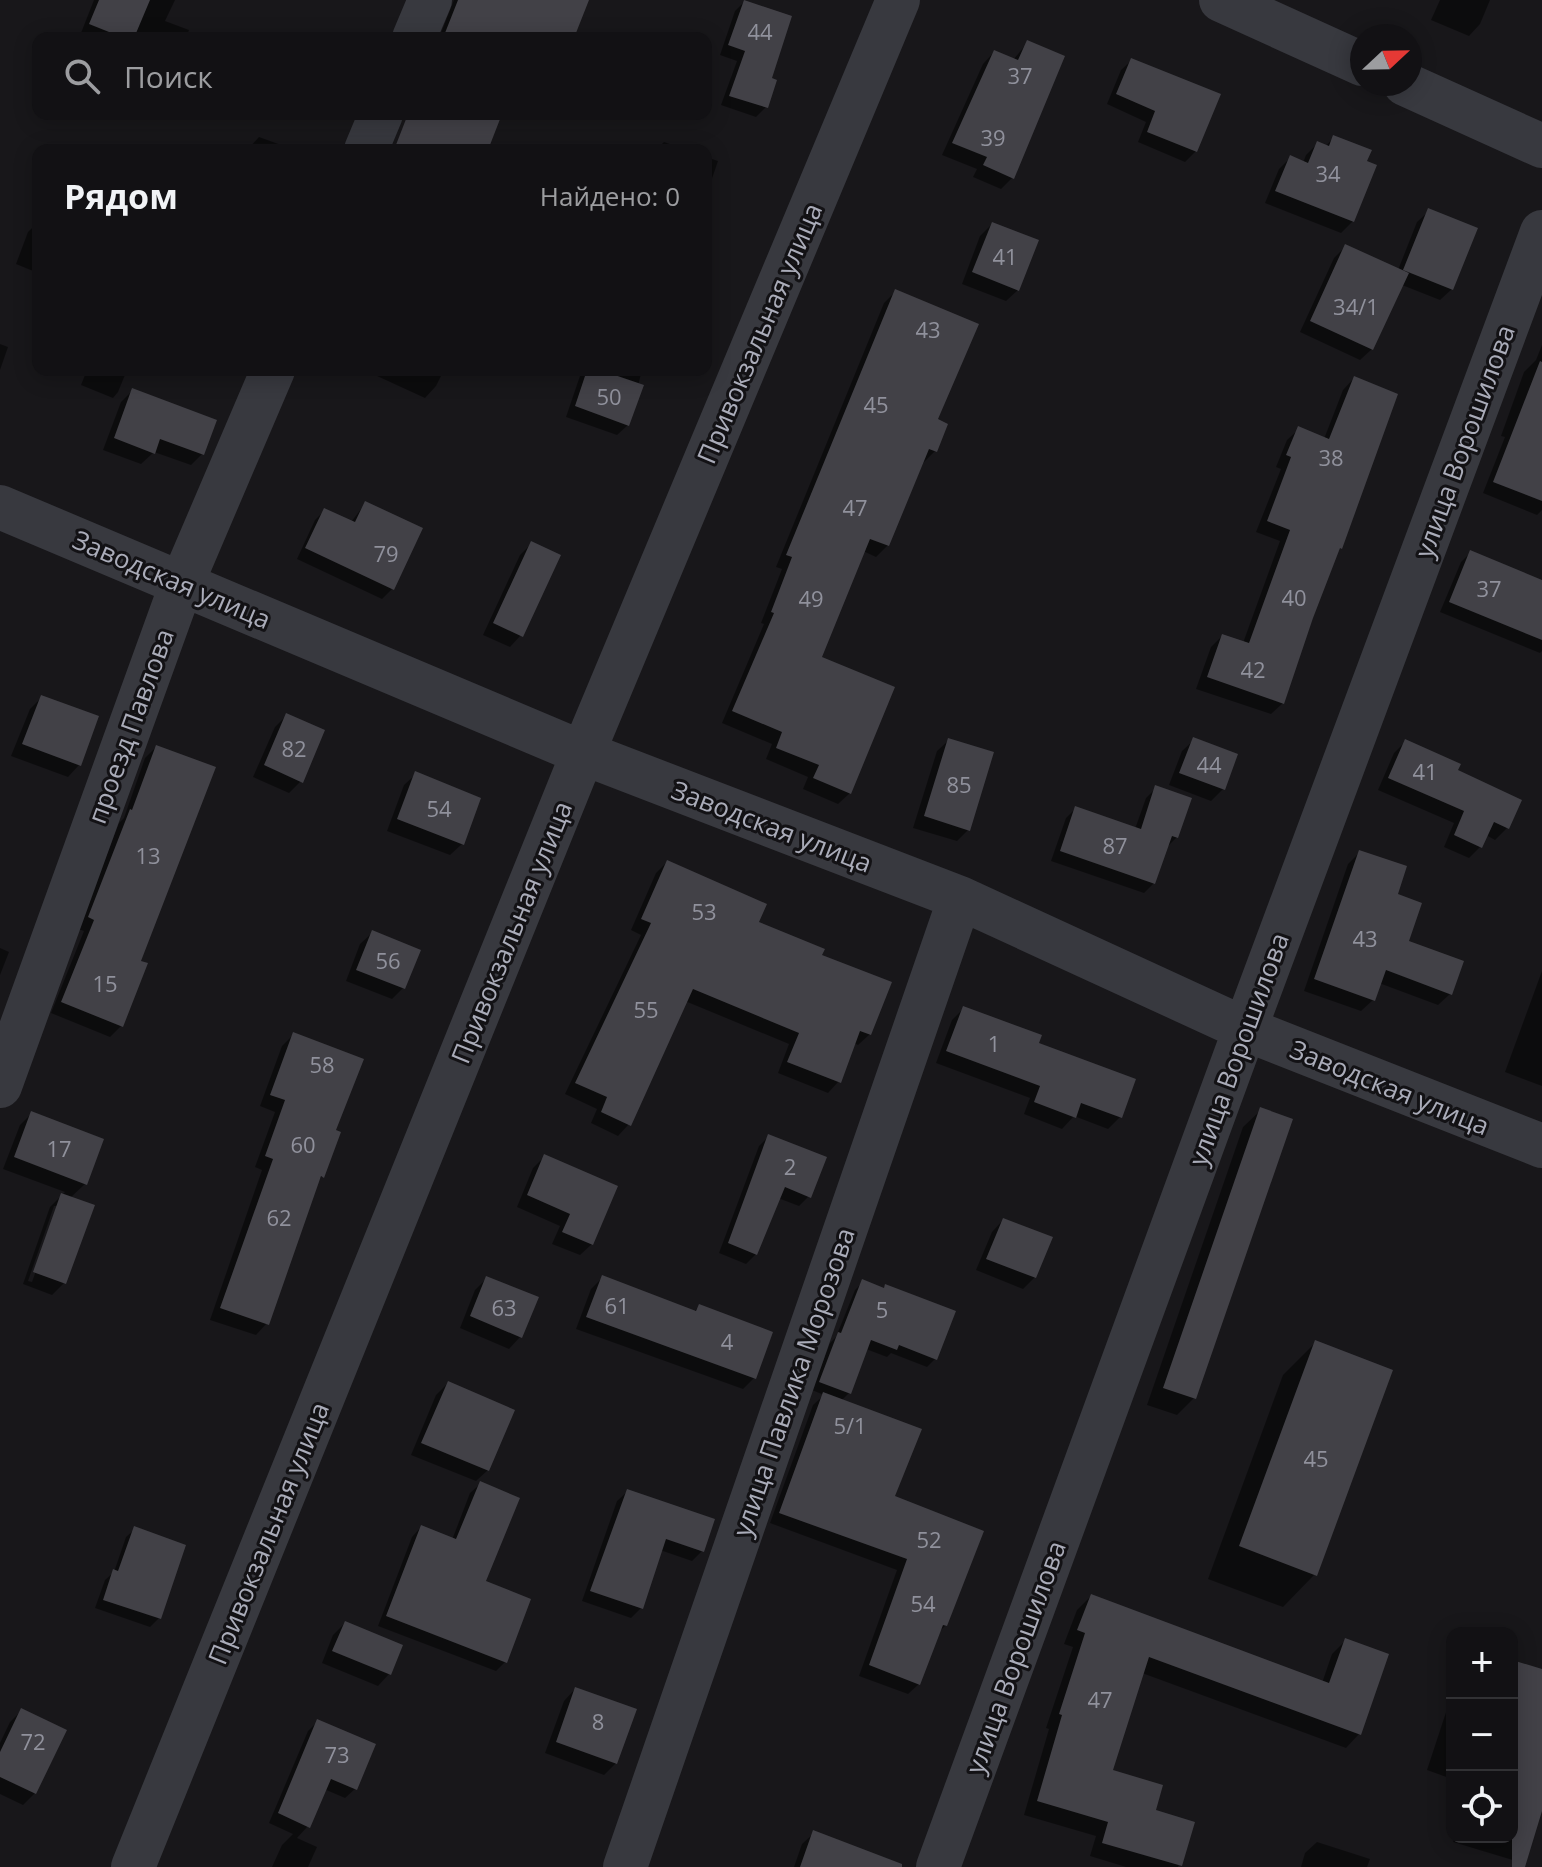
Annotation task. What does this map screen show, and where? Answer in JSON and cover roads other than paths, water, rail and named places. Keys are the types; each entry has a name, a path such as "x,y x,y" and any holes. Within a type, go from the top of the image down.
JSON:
{"street":[{"path":"417,32 430,0"},
{"name":"Привокзальная улица","path":"133,1867 583,753 898,0"},
{"path":"1221,0 1350,59"},
{"path":"1422,92 1542,146"},
{"path":"368,144 378,120"},
{"name":"улица Ворошилова","path":"938,1867 1245,1029 1542,232"},
{"name":"проезд Павлова","path":"0,1086 182,583 270,376"},
{"name":"Заводская улица","path":"0,507 583,753 960,898 1245,1029 1542,1146"},
{"name":"улица Павлика Морозова","path":"625,1867 960,898"}]}
